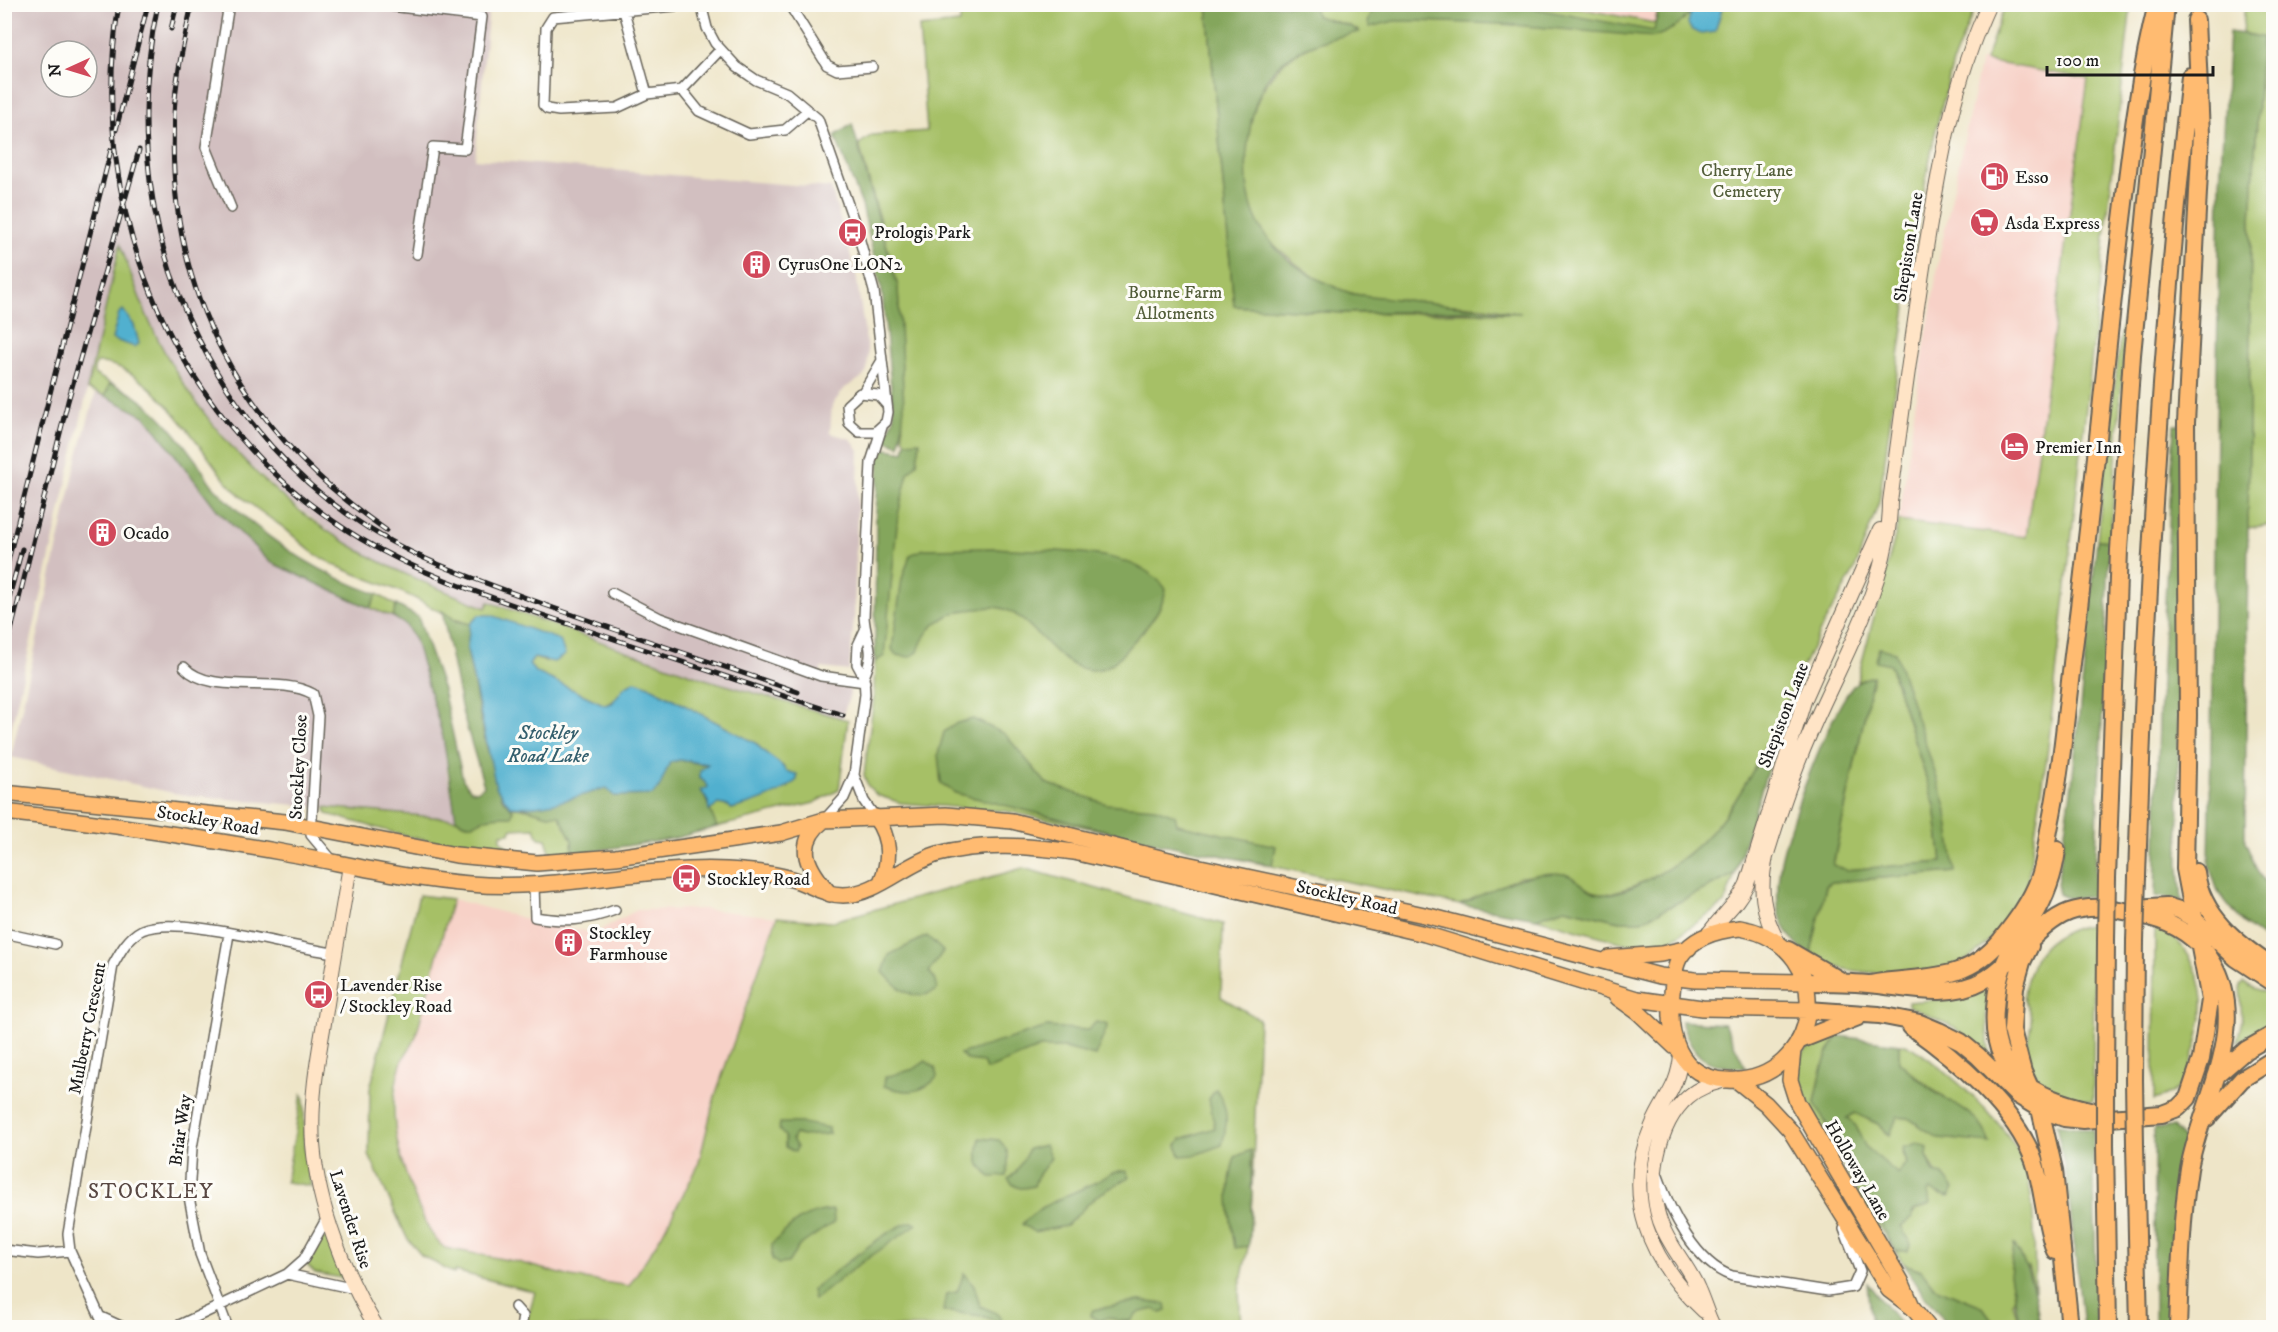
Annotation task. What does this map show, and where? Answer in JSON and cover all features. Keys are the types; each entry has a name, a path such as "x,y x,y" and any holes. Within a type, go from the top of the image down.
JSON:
{"highway":[{"path":"1870,984 1893,980 1930,979 1953,974 1976,962 2001,940 2024,909 2039,879 2055,799 2142,65 2157,4"},
{"path":"2108,1328 2105,1144 2106,940 2117,586 2132,355 2166,4"},
{"path":"2188,1098 2197,1075 2209,1017 2209,986 2185,869 2188,804 2186,423 2201,134 2197,12"},
{"path":"2139,1328 2134,1080 2137,877 2149,552 2163,357 2197,12"},
{"path":"2055,799 2058,841 2054,871 2038,909 2003,966 1995,1001 1994,1034 1998,1049 2008,1069 2032,1090 2065,1104 2115,1115"},
{"path":"2188,804 2197,881 2208,910 2229,932 2274,968"},
{"path":"1805,982 1870,984 1928,991 1956,990 1986,979 2052,922 2068,913 2092,908 2121,910 2166,906 2179,910 2194,919 2236,958 2274,983"},
{"path":"2121,910 2165,923 2189,935 2199,944 2219,972 2226,998 2225,1037 2189,1170 2178,1328"},
{"path":"2033,940 2022,962 2015,987 2012,1018 2017,1055 2040,1109 2054,1170 2062,1271 2070,1328"},
{"path":"1783,946 1844,983"},
{"path":"1808,1010 1870,1014 1920,1023 1961,1042 2017,1095 2040,1109 2069,1119 2163,1114 2178,1108 2246,1050 2274,1035"},
{"path":"1797,1043 1844,1020 1870,1014"},
{"path":"1900,1019 1957,1063 2018,1128 2035,1164 2049,1238 2062,1271"},
{"path":"2200,1125 2229,1091 2274,1059"}],"main road":[{"name":"Stockley Road","path":"4,793 311,826 456,855 537,863 616,857 781,833 824,820 946,815 1012,821 1177,862 1429,916 1674,978 1805,982"},
{"name":"Stockley Road","path":"4,812 135,827 350,866 467,884 534,885 713,870 794,879 830,894 853,895 872,888 937,854 974,848 1031,846 1074,852 1425,934 1599,990 1670,1005 1808,1010"},
{"path":"875,818 886,840 888,853 887,868 881,882"},
{"path":"824,820 809,838 806,856 810,868 830,894"},
{"path":"1679,1052 1671,1031 1670,1005 1680,958 1689,948 1720,930 1740,928 1754,931 1783,946 1797,960 1805,982 1808,1010"},
{"path":"1594,958 1661,954 1689,948"},
{"name":"Holloway Lane","path":"1599,990 1639,1013 1705,1074 1731,1080 1779,1116 1889,1290 1913,1308 1929,1328"},
{"name":"Holloway Lane","path":"1808,1010 1808,1020 1797,1043 1790,1072 1797,1102 1901,1281 1913,1308"},
{"path":"1731,1080 1769,1070 1797,1043"}],"street":[{"path":"229,4 206,147 231,208"},
{"path":"374,4 482,17 465,149 433,147 417,254"},
{"path":"697,4 553,17 546,28 543,105 547,109 559,111 617,108 647,94 682,90 718,47"},
{"path":"701,4 707,28 718,47 737,67 756,80 787,93 818,119 830,148 874,291 887,416 871,462"},
{"path":"789,4 827,65 837,70 872,67"},
{"name":"Shepiston Lane","path":"1783,946 1763,904 1762,876 1766,857 1811,730 1846,660 1865,613 1890,522 1890,502 1939,166 1957,87 1970,46 1989,4"},
{"path":"624,11 647,94"},
{"path":"682,90 699,111 749,134 785,130 807,111"},
{"path":"881,362 863,392 850,400 846,412 853,429 866,434 882,428"},
{"path":"863,392 878,395 886,404"},
{"path":"865,679 857,664 858,645 865,630 871,462 866,434"},
{"name":"Shepiston Lane","path":"1707,936 1715,923 1734,907 1747,884 1804,701 1875,544 1890,502"},
{"path":"612,593 660,618 821,676 865,679"},
{"path":"824,820 844,798 854,775 865,679 871,661 871,644 865,630"},
{"name":"Stockley Close","path":"184,667 192,676 209,680 294,686 313,694 318,716 311,826 313,839 333,862"},
{"path":"854,775 864,801 875,818"},
{"name":"Lavender Rise","path":"350,866 313,1088 312,1124 316,1166 328,1216 355,1289 377,1328"},
{"path":"534,885 534,917 571,921 592,919 615,910"},
{"name":"Mulberry Crescent","path":"105,1328 70,1251 68,1234 113,965 119,953 134,935 157,926 229,934 335,953"},
{"path":"4,933 55,944"},
{"name":"Briar Way","path":"228,1328 200,1254 189,1197 192,1148 229,934"},
{"path":"1679,1052 1678,1080 1653,1123 1645,1145 1640,1178 1640,1200 1647,1232 1661,1262 1680,1288 1706,1312"},
{"path":"1714,1328 1698,1289 1675,1253 1659,1220 1655,1168 1666,1130 1684,1100 1702,1087 1731,1080"},
{"path":"1655,1168 1672,1211 1712,1267 1732,1276 1828,1291 1853,1287 1860,1275 1856,1255 1827,1190"},
{"path":"174,1328 287,1275 303,1259 328,1216"},
{"path":"4,1250 38,1254 70,1251"},
{"path":"287,1275 355,1289"},
{"path":"515,1307 523,1316 521,1328"},
{"path":"101,1317 126,1328"}],"shaded area":[{"path":"4,5 489,5 475,159 831,188 856,274 868,354 867,370 863,377 845,388 832,405 830,433 851,439 859,450 854,619 849,671 821,668 821,680 849,684 850,694 842,718 705,679 489,602 487,608 406,575 348,545 284,497 245,460 205,414 151,326 120,245 5,756"},
{"path":"1563,5 1659,5 1656,23"},
{"path":"1981,60 2088,78 2026,537 1899,521 1917,392 1941,248"},
{"path":"96,392 146,417 218,511 270,562 406,621 419,633 439,695 447,773 456,819 183,795 11,757 78,455"},
{"path":"452,899 523,918 595,933 637,910 703,909 777,917 715,1096 698,1166 661,1236 630,1286 570,1277 518,1262 445,1248 439,1244 422,1216 400,1162 396,1135 396,1099 400,1065 414,1043"}],"green space":[{"path":"1510,4 1654,31 1659,5 1692,5 1683,21 1654,37 1501,24 1394,21 1370,27 1368,23 1374,5"},
{"path":"960,5 1207,5 1234,306 1343,313 1511,313 1479,306 1388,300 1346,291 1322,281 1301,267 1271,242 1256,222 1247,194 1246,148 1251,120 1267,82 1277,69 1304,49 1359,31 1316,16 1314,5 1563,5 1655,23 1659,5 1976,5 1954,59 1935,133 1918,219 1879,502 1854,571 1820,631 1745,788 1708,838 1663,873 1631,887 1603,895 1585,888 1565,874 1520,877 1460,905 1006,811 901,803 877,795 868,786 864,775 874,697 880,448 904,452 906,442 903,437 898,287 859,144 872,135 927,131 919,27 960,23"},
{"path":"1207,5 1314,5 1316,16 1350,26 1359,32 1317,43 1289,57 1274,70 1256,102 1251,120 1246,160 1248,188 1254,212 1264,234 1280,252 1300,268 1324,282 1353,294 1521,313 1462,311 1343,313 1234,306"},
{"path":"2005,5 2131,5 2047,756 2026,891 1984,946 1970,958 1954,965 1935,970 1890,973 1844,969 1810,957 1826,886 1832,882 1954,872 1946,807 1890,664 1935,806 1942,862 1846,870 1833,866 1873,677 1857,681 1899,521 2026,537 2088,79 1985,61"},
{"path":"2245,5 2273,5 2273,524 2248,528 2251,220 2262,37 2242,33"},
{"path":"2229,32 2262,37 2251,220 2245,841 2257,871 2273,894 2273,946 2243,923 2218,892 2209,865 2220,184"},
{"path":"852,124 898,287 904,407 900,446 885,440 894,418 882,291 862,205 835,136"},
{"path":"120,244 151,325 188,390 234,450 289,502 319,525 383,563 486,608 489,602 705,679 848,720 839,790 814,803 717,827 709,811 718,804 729,806 732,809 789,787 783,766 764,754 757,744 647,685 605,705 535,672 529,664 534,658 546,662 479,615 470,624 462,622 396,590 335,565 312,552 234,490 184,424 151,389 133,375 115,366 97,363 94,374 110,383 105,396 87,389"},
{"path":"2122,323 2126,323 2110,541 2097,540"},
{"path":"110,383 136,397 159,416 179,438 215,488 251,522 310,564 377,594 370,608 270,562 218,511 146,417 105,396"},
{"path":"2174,424 2183,425 2178,669 2179,867 2182,901 2155,896 2159,720"},
{"path":"920,441 917,463 908,473 898,515 884,656 875,662 876,512 880,448 904,452 906,442"},
{"path":"2097,540 2110,541 2094,897 2067,898 2059,894 2057,884 2072,784"},
{"path":"996,548 1087,553 1133,564 1152,575 1166,589 1164,597 1154,618 1144,630 1116,661 1100,669 1078,667 1065,660 1020,618 994,607 965,610 949,615 929,630 918,652 910,657 896,655 892,649 902,579 910,555 924,549"},
{"path":"377,594 396,605 393,617 370,608"},
{"path":"396,605 418,617 443,690 463,780 471,790 477,791 484,786 462,711 442,611 457,621 470,624 467,649 485,741 502,798 513,810 512,816 490,817 472,824 456,819 443,737 415,640 406,625 393,617"},
{"path":"1879,648 1895,652 1946,806 1955,872 1832,882 1826,886 1810,957 1793,940 1779,912 1780,867 1799,800 1822,742 1846,696 1860,680 1873,676 1833,865 1846,870 1942,862 1935,806 1890,664 1876,661"},
{"path":"1792,692 1735,874 1641,921 1620,921 1565,908 1536,918 1460,905 1510,882 1550,873 1569,875 1598,894 1615,893 1642,882 1674,864 1698,845 1736,800"},
{"path":"973,719 1005,734 1046,783 1107,804 1155,808 1175,815 1177,824 1276,846 1272,865 1161,844 955,793 941,783 938,754 944,732 957,723"},
{"path":"680,760 708,765 700,777 708,786 707,789 702,790 717,827 672,839 573,854 572,840 559,815 548,815 522,807 555,802 606,788 615,796 652,795 670,762"},
{"path":"510,806 559,815 572,840 573,854 551,855 546,839 539,838 535,828 511,829 510,833 501,834 501,841 512,852 492,852 406,836 327,814 325,807 456,819 473,824 489,817 506,814 513,810"},
{"path":"1023,868 1223,924 1221,997 1259,1019 1250,1238 1239,1291 1241,1327 525,1327 535,1292 455,1271 454,1274 421,1255 407,1238 369,1155 370,1089 419,895 452,899 416,1036 401,1064 394,1098 399,1150 409,1183 427,1226 445,1248 518,1262 571,1277 629,1286 661,1236 698,1166 715,1096 777,917 830,922"},
{"path":"1735,874 1724,904 1667,943 1634,946 1536,918 1565,908 1620,921 1641,921"},
{"path":"2094,924 2093,1101 2059,1093 2041,1081 2034,1073 2029,1063 2027,1050 2031,1018 2024,994 2033,963 2045,945 2072,929"},
{"path":"2155,926 2174,938 2189,956 2199,977 2203,1005 2202,1021 2192,1062 2185,1079 2174,1091 2154,1100"},
{"path":"927,936 943,951 929,972 936,980 937,990 929,994 913,995 894,984 883,972 889,955"},
{"path":"1990,983 1986,1015 1989,1052 1983,1052 1954,1027 1908,1006 1908,1002 1955,998"},
{"path":"2243,983 2273,996 2273,1023 2237,1042 2242,1021 2240,986"},
{"path":"1681,1021 1724,1024 1746,1068 1721,1066 1703,1059 1691,1045"},
{"path":"1096,1022 1108,1025 1095,1056 1065,1048 1040,1048 986,1070 983,1062 967,1060 960,1054 1047,1027 1088,1030"},
{"path":"1839,1030 1839,1036 1825,1059 1815,1103 1896,1251 1906,1236 1901,1226 1908,1220 1930,1189 1941,1195 1937,1175 1927,1156 1903,1153 1907,1163 1898,1174 1865,1147 1847,1118 1855,1113 1878,1124 1889,1135 1897,1117 1908,1118 1938,1138 1945,1097 1899,1062 1899,1044 1906,1044 1958,1082 1993,1118 2019,1154 2026,1171 2031,1201 2035,1290 2028,1267 2013,1303 2020,1327 1997,1327 1982,1306 1934,1287 1921,1270 1904,1264 1869,1213 1799,1086 1799,1064 1806,1049"},
{"path":"1839,1036 1899,1044 1899,1062 1932,1090 1973,1117 1980,1124 1990,1143 1938,1138 1908,1118 1897,1117 1890,1135 1878,1124 1855,1113 1847,1118 1856,1126 1865,1146 1898,1174 1907,1163 1903,1148 1917,1143 1928,1148 1927,1156 1934,1173 1943,1175 1954,1189 1949,1197 1930,1190 1928,1192 1930,1204 1913,1211 1912,1218 1901,1226 1910,1244 1908,1251 1896,1251 1815,1103 1825,1059"},
{"path":"926,1061 936,1069 937,1077 925,1087 906,1091 884,1086 885,1077 914,1069"},
{"path":"1216,1089 1226,1116 1222,1145 1195,1155 1180,1156 1177,1145 1181,1139 1215,1128 1209,1099"},
{"path":"302,1094 304,1097 304,1145 311,1186 286,1182"},
{"path":"780,1123 803,1123 829,1128 829,1134 802,1136 795,1134 792,1139 797,1147 795,1152 785,1147 785,1136 779,1130"},
{"path":"2056,1124 2093,1130 2097,1327 2083,1327 2067,1179"},
{"path":"2173,1127 2184,1139 2178,1186 2169,1327 2154,1327 2154,1128"},
{"path":"980,1138 999,1140 1006,1148 1008,1165 1006,1176 991,1177 982,1169 978,1160"},
{"path":"1045,1145 1051,1158 1037,1177 1034,1186 1023,1188 1014,1185 1008,1179 1016,1172 1029,1149"},
{"path":"1251,1150 1252,1192 1249,1246 1235,1248 1229,1203 1230,1180 1235,1157"},
{"path":"1126,1170 1130,1177 1096,1196 1066,1226 1034,1232 1022,1224 1037,1211 1055,1201 1113,1173"},
{"path":"833,1210 834,1222 799,1246 788,1263 778,1264 772,1259 772,1244 792,1225 814,1213"},
{"path":"912,1222 917,1224 854,1268 814,1300 812,1290 847,1262 890,1232"},
{"path":"329,1237 343,1276 341,1278 315,1273 307,1265 322,1238"},
{"path":"2014,1244 2025,1264 2032,1284 2040,1327 2020,1327 2010,1275"},
{"path":"1904,1264 1921,1270 1934,1287 1982,1306 1997,1327 1950,1327 1923,1294"},
{"path":"964,1273 974,1285 980,1306 996,1313 1002,1319 999,1322 982,1316 943,1311 946,1294 957,1292"},
{"path":"1867,1283 1903,1327 1871,1327"},
{"path":"1139,1301 1166,1304 1167,1311 1161,1313 1155,1309 1137,1313 1131,1321 1119,1321 1109,1317 1099,1321 1090,1316 1093,1310"}],"water":[{"path":"1692,5 1723,5 1715,32 1701,34 1691,29 1688,24"},
{"path":"123,310 134,325 139,343 135,347 112,339 119,313"},
{"name":"Stockley Road Lake","path":"479,615 491,615 560,640 565,655 554,662 534,658 529,664 535,672 605,705 612,703 624,687 635,681 647,685 757,744 786,771 797,774 797,780 783,790 757,802 731,809 729,806 719,804 709,811 708,802 701,790 707,789 708,786 700,777 700,771 708,764 680,760 670,762 659,788 652,795 614,796 606,788 547,804 510,806 496,787 467,649 470,624"}],"railway":[{"path":"119,4 112,83 116,161 132,236 158,309 194,376 241,438 296,493 361,539 437,577 843,715"},
{"path":"116,130 148,4"},
{"path":"158,4 151,41 146,115 147,153 158,227 180,298 198,339 244,413 272,447 302,478 336,506 372,530 427,560 545,605 798,692"},
{"path":"171,29 177,4"},
{"path":"192,4 176,89 175,182 183,242 199,299 223,353 254,402 291,449 335,491 386,530"},
{"path":"4,577 111,150"},
{"path":"4,659 68,401 139,150"},
{"path":"4,616 22,549"}],"place":[{"name":"Esso","path":"1994,177"},
{"name":"Asda Express","path":"1984,223"},
{"name":"Prologis Park","path":"853,232"},
{"name":"CyrusOne LON2","path":"757,264"},
{"name":"Premier Inn","path":"2014,447"},
{"name":"Ocado","path":"102,533"},
{"name":"Stockley Road","path":"686,879"},
{"name":"Stockley Farmhouse","path":"568,943"},
{"name":"Lavender Rise / Stockley Road","path":"319,995"}],"district":[{"name":"STOCKLEY","path":"151,1191"}],"park label":[{"name":"Cherry Lane Cemetery","path":"1747,180"},
{"name":"Bourne Farm Allotments","path":"1175,302"}]}
